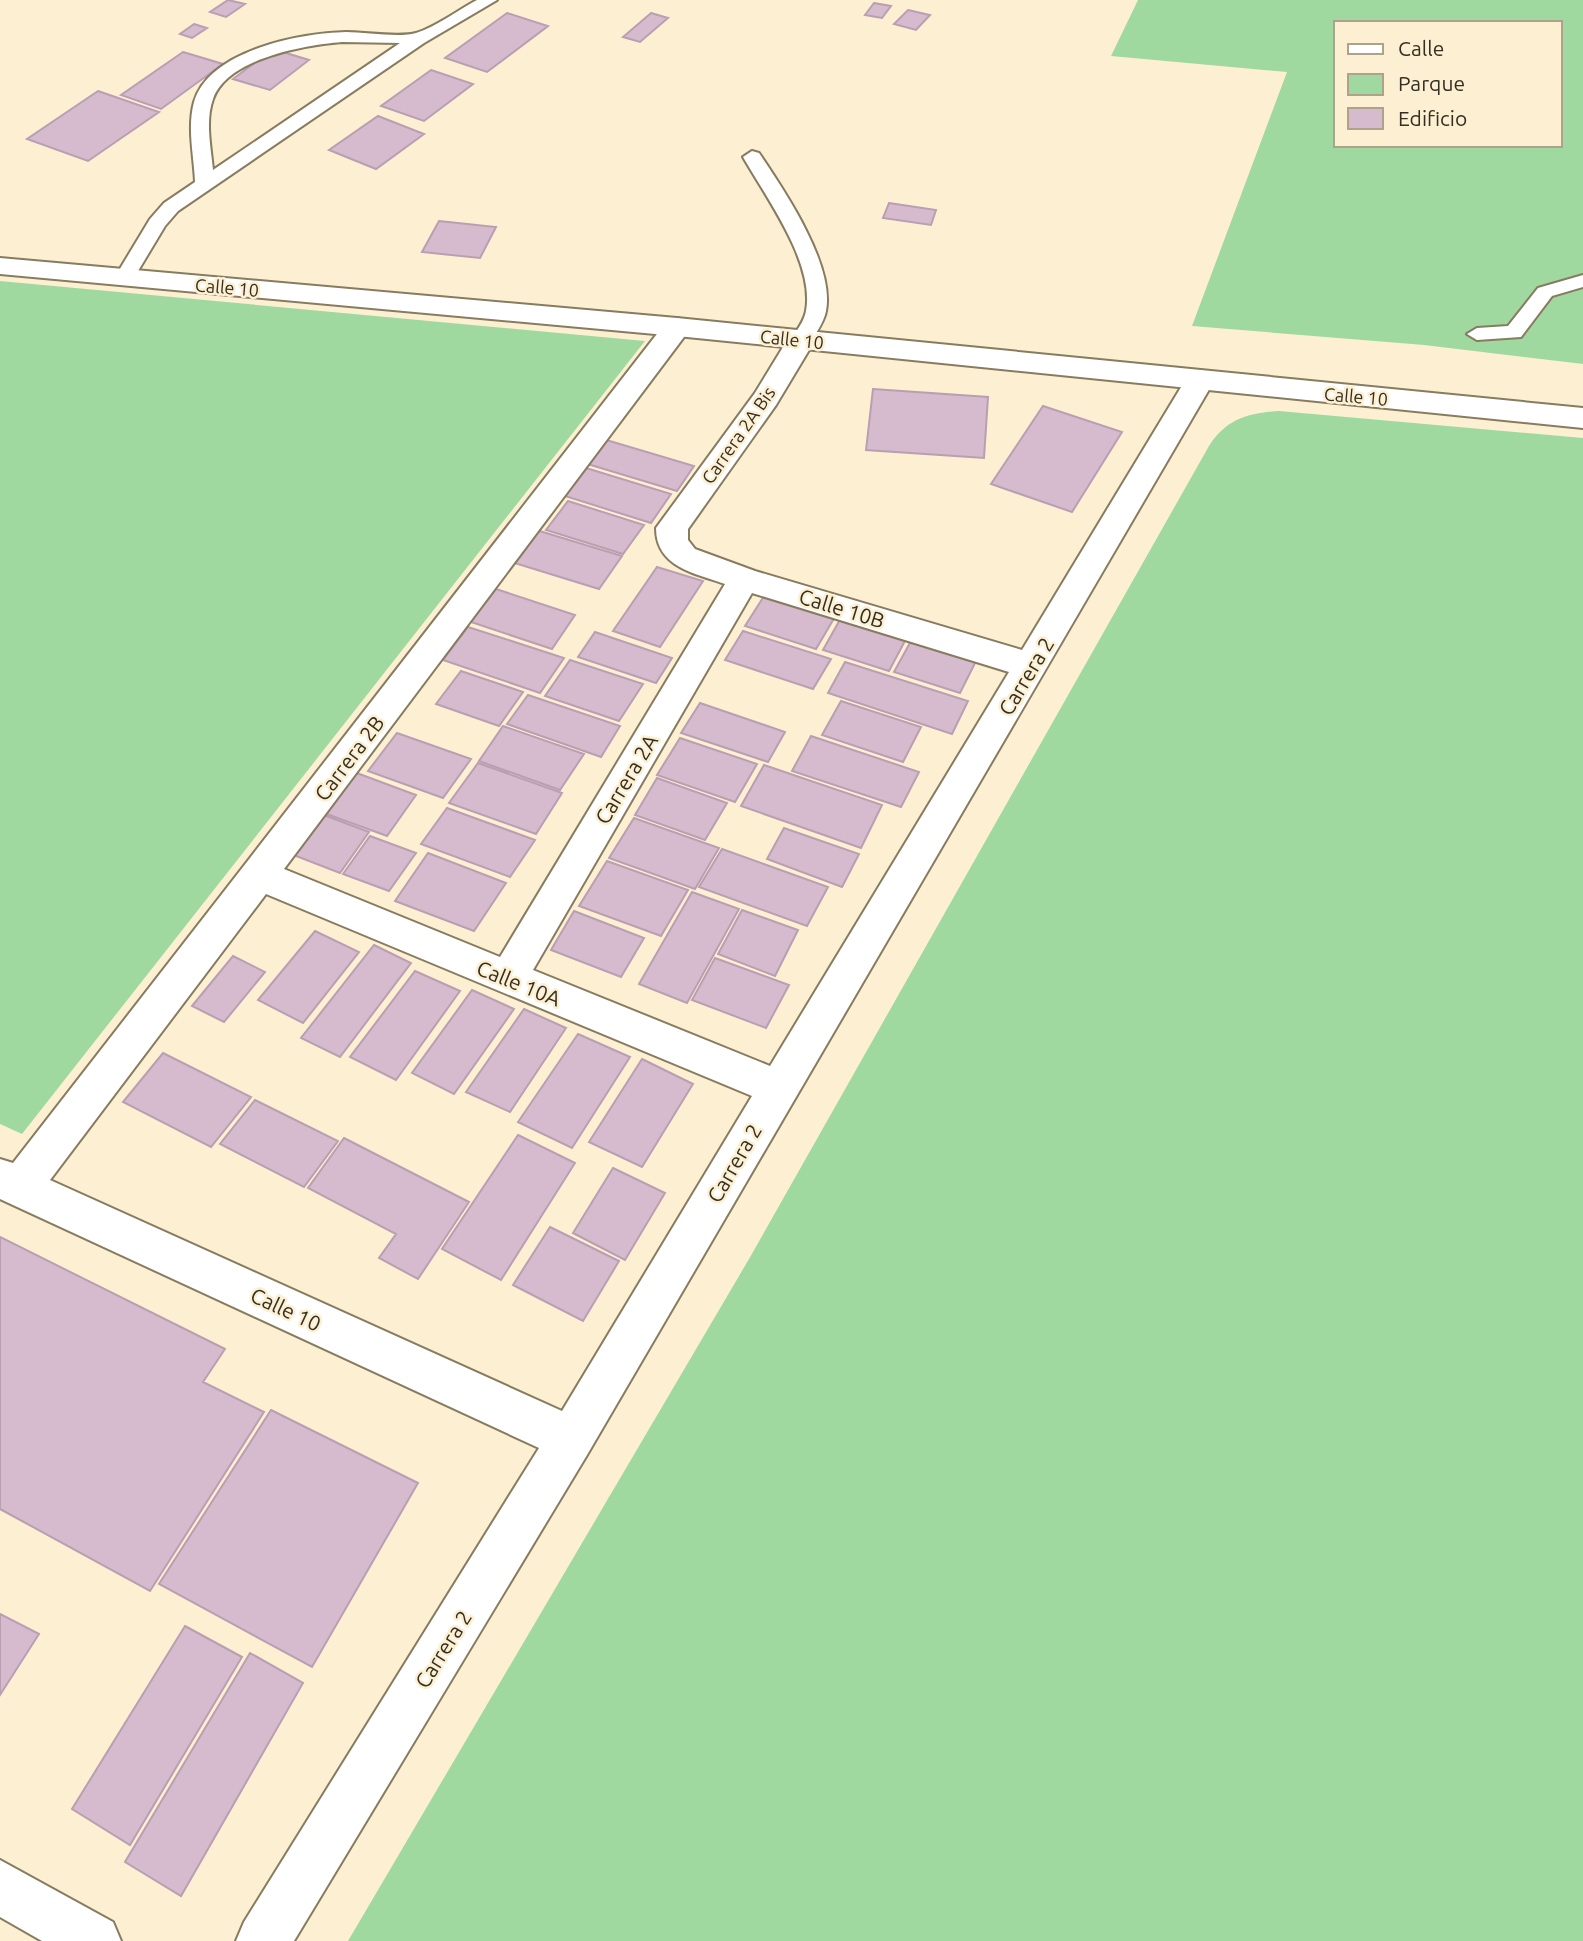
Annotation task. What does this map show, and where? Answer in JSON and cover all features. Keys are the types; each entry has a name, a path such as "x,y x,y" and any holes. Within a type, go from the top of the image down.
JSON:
{"street":[{"name":"Calle 10","path":"0,266 677,327 1583,418"},
{"name":"Carrera 2B","path":"10,1183 260,876 677,327"},
{"name":"Carrera 2A Bis","path":"672,528 766,398 801,340"},
{"name":"Carrera 2","path":"264,1941 571,1439 1199,381"},
{"name":"Calle 10B","path":"672,528 672,543 684,557 744,579 1032,666"},
{"name":"Carrera 2A","path":"508,978 744,579"},
{"name":"Calle 10A","path":"260,876 778,1088"},
{"name":"Calle 10","path":"10,1183 571,1439"},
{"path":"0,1887 94,1941"}],"lane":[{"path":"125,277 157,223 172,206 418,39 489,0"},
{"path":"205,184 203,103 210,88 233,68 258,51 317,39 342,36 418,39"},
{"path":"752,157 809,261 817,289 816,312 801,340"},
{"path":"1477,334 1514,332 1545,292 1583,281"}],"green space":[{"path":"1138,0 1583,0 1583,364 1424,345 1192,326 1287,72 1111,56"},
{"path":"0,281 645,341 22,1134 0,1124"},
{"path":"1279,411 1583,438 1583,1941 348,1941 749,1259 1209,446 1223,429 1239,419"}],"building":[{"path":"228,0 245,4 226,17 210,12"},
{"path":"874,3 891,6 882,18 865,15"},
{"path":"908,10 930,15 916,30 894,24"},
{"path":"507,13 548,26 487,72 445,58"},
{"path":"651,13 668,18 640,42 623,37"},
{"path":"194,24 207,28 192,38 180,34"},
{"path":"273,49 309,60 270,90 233,79"},
{"path":"183,52 223,64 161,109 121,95"},
{"path":"431,70 473,84 424,121 381,106"},
{"path":"98,91 159,112 88,161 27,139"},
{"path":"378,116 424,134 376,169 329,150"},
{"path":"889,203 936,210 931,225 883,218"},
{"path":"439,221 496,227 480,258 422,252"},
{"path":"873,389 988,397 984,458 866,450"},
{"path":"1043,406 1122,432 1072,512 991,484"},
{"path":"603,439 694,466 677,491 584,463"},
{"path":"586,468 671,494 651,523 565,496"},
{"path":"568,501 644,525 623,554 546,530"},
{"path":"533,529 622,556 599,589 508,561"},
{"path":"657,567 703,581 660,647 613,631"},
{"path":"496,589 575,615 552,649 471,622"},
{"path":"766,593 836,615 816,649 745,626"},
{"path":"842,616 907,637 889,671 823,650"},
{"path":"468,627 564,658 540,693 443,660"},
{"path":"743,631 831,659 813,689 725,660"},
{"path":"595,632 672,658 656,683 578,657"},
{"path":"911,641 976,661 960,693 894,672"},
{"path":"570,660 643,684 619,721 545,696"},
{"path":"845,662 968,701 952,734 828,693"},
{"path":"461,671 523,692 499,726 436,704"},
{"path":"528,695 620,726 601,757 507,724"},
{"path":"841,701 921,727 903,762 822,735"},
{"path":"700,703 785,732 768,762 681,733"},
{"path":"503,726 584,754 560,790 479,761"},
{"path":"397,733 471,759 443,798 368,771"},
{"path":"811,736 919,772 901,807 792,771"},
{"path":"680,738 757,764 735,802 657,775"},
{"path":"478,763 562,793 536,834 449,803"},
{"path":"764,765 882,805 861,848 741,806"},
{"path":"354,772 416,795 387,836 324,813"},
{"path":"657,778 727,803 705,840 635,815"},
{"path":"447,808 535,840 510,877 421,844"},
{"path":"321,814 369,832 340,873 291,854"},
{"path":"634,818 719,848 695,889 609,858"},
{"path":"784,828 859,854 842,887 767,859"},
{"path":"370,836 416,853 389,891 343,874"},
{"path":"722,849 828,887 807,926 699,887"},
{"path":"428,853 506,883 474,931 395,901"},
{"path":"607,861 688,890 661,936 579,906"},
{"path":"692,892 739,909 687,1003 639,984"},
{"path":"742,910 798,930 775,976 718,954"},
{"path":"574,911 644,938 621,977 551,950"},
{"path":"315,931 359,952 303,1023 258,1000"},
{"path":"374,945 411,963 340,1057 301,1038"},
{"path":"233,956 265,972 224,1022 192,1006"},
{"path":"715,958 789,985 766,1028 692,1000"},
{"path":"415,971 460,991 396,1080 350,1057"},
{"path":"472,990 514,1009 454,1094 412,1073"},
{"path":"524,1009 566,1028 510,1112 466,1092"},
{"path":"578,1034 630,1057 572,1148 518,1122"},
{"path":"163,1053 251,1097 211,1147 123,1102"},
{"path":"642,1059 693,1084 642,1167 589,1142"},
{"path":"255,1100 338,1141 304,1187 220,1144"},
{"path":"518,1135 575,1163 501,1280 442,1249"},
{"path":"344,1138 469,1202 418,1279 379,1258 396,1234 308,1188"},
{"path":"613,1168 665,1193 625,1260 573,1233"},
{"path":"550,1227 619,1261 583,1321 513,1285"},
{"path":"0,1237 225,1349 203,1382 264,1412 150,1591 0,1509"},
{"path":"271,1410 418,1483 312,1667 159,1584"},
{"path":"0,1614 39,1634 0,1695"},
{"path":"185,1626 242,1657 130,1845 72,1809"},
{"path":"250,1653 303,1683 181,1896 125,1862"}]}
